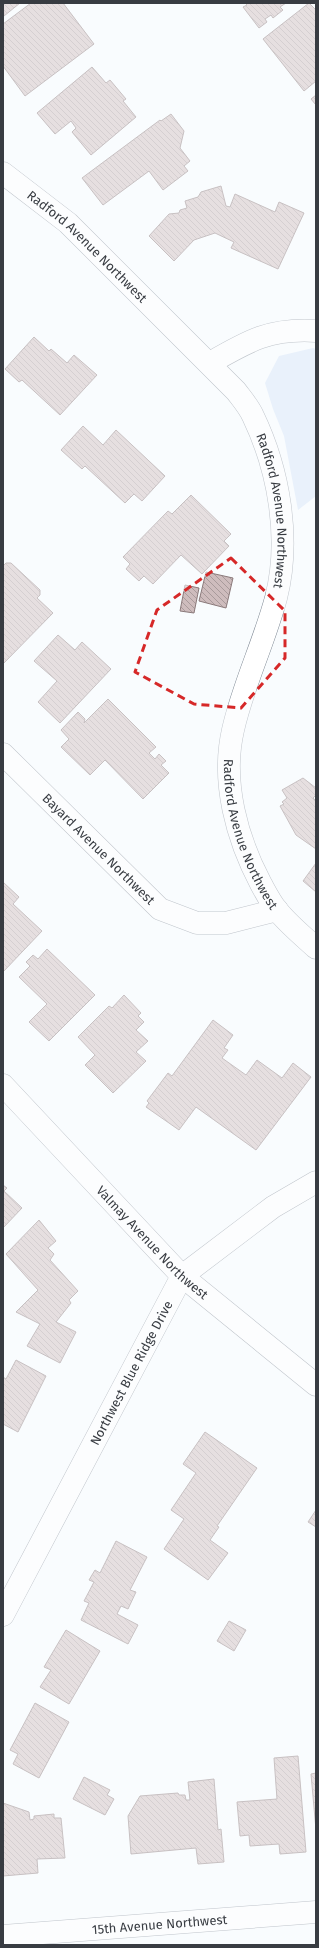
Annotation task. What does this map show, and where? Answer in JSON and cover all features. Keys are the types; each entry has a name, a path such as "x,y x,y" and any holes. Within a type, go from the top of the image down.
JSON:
{"street":[{"name":"Radford Avenue Northwest","path":"3,173 68,223 210,363 236,391 252,414 265,445 275,482 280,513 282,542 281,570 276,598 242,693 232,732 229,762 230,790 235,818 252,867 276,910 316,948"},
{"path":"210,363 245,342 263,335 300,330 316,331"},
{"name":"Bayard Avenue Northwest","path":"3,754 160,910 197,923 226,923 276,910"},
{"name":"Valmay Avenue Northwest","path":"3,1085 182,1276 316,1385"},
{"name":"Northwest Blue Ridge Drive","path":"3,1615 182,1276 273,1207 316,1182"},
{"name":"15th Avenue Northwest","path":"3,1936 316,1912"}],"highlighted area":[{"path":"231,558 285,611 285,658 241,708 194,704 135,672 157,610"}],"shaded area":[{"path":"313,348 316,349 316,496 298,510 284,436 273,409 265,383 279,356"}],"building":[{"path":"3,3 20,3 4,16"},
{"path":"31,3 63,3 94,44 25,96 3,66 3,24"},
{"path":"245,3 286,3 280,7 283,10 273,18 271,15 265,19 267,22 259,28 243,7 247,5"},
{"path":"309,3 316,10 316,81 304,91 263,39"},
{"path":"92,67 106,83 110,80 126,99 123,101 136,117 91,155 72,132 76,128 71,121 55,134 37,113"},
{"path":"316,95 316,105 311,99"},
{"path":"171,114 184,131 180,148 190,161 184,166 188,171 163,190 149,171 103,205 82,178 160,120 161,121"},
{"path":"221,186 226,206 230,207 235,194 275,212 279,202 304,213 278,269 231,248 234,242 215,233 194,240 174,261 149,236 169,214 179,213 180,210 187,208 185,201 198,197 201,192"},
{"path":"34,337 49,351 51,349 67,363 74,355 97,375 60,415 22,380 19,382 5,369"},
{"path":"83,426 103,445 116,430 165,476 142,501 134,494 125,503 85,466 82,469 61,450"},
{"path":"191,495 231,534 224,541 229,546 202,574 181,555 153,584 144,576 139,581 126,569 130,564 123,557 168,511 172,514"},
{"path":"6,563 11,563 40,590 40,595 37,598 53,613 3,664 3,566"},
{"path":"206,572 233,578 226,608 199,601"},
{"path":"185,585 199,588 194,613 180,611"},
{"path":"58,635 75,650 82,642 111,669 60,723 38,702 57,681 34,661"},
{"path":"108,699 156,747 149,753 155,759 159,754 166,761 161,765 169,773 143,799 105,760 90,775 61,747 69,739 61,730 78,712 85,719 84,723"},
{"path":"303,778 316,788 316,795 313,798 316,801 316,849 296,835 280,806 284,804 282,802 287,798 282,790"},
{"path":"316,863 316,892 303,881"},
{"path":"3,882 19,897 13,904 42,931 3,972"},
{"path":"47,949 95,995 49,1041 29,1022 47,1004 19,977 30,966 26,962 33,955 38,959"},
{"path":"124,995 141,1013 138,1016 144,1022 136,1030 148,1041 136,1052 146,1061 113,1093 85,1065 95,1055 78,1037 109,1006 112,1008"},
{"path":"213,1020 233,1035 224,1048 228,1050 222,1058 246,1075 257,1060 282,1078 293,1063 311,1077 256,1150 196,1107 179,1130 146,1107 149,1103 147,1101 168,1073 172,1076"},
{"path":"3,1185 7,1188 4,1191 22,1208 3,1228"},
{"path":"39,1220 56,1241 48,1248 54,1254 50,1260 78,1291 69,1300 71,1303 56,1322 76,1332 60,1363 27,1346 40,1324 16,1312 38,1290 6,1254"},
{"path":"16,1360 46,1376 18,1432 3,1424 3,1377 6,1379"},
{"path":"205,1432 257,1468 217,1526 219,1527 210,1540 228,1553 208,1580 164,1549 184,1519 171,1510 196,1473 183,1464"},
{"path":"316,1510 316,1527 308,1522"},
{"path":"116,1541 147,1557 130,1590 136,1592 128,1609 121,1606 117,1614 138,1625 128,1644 81,1620 89,1603 84,1601 94,1582 89,1580 95,1570 100,1573"},
{"path":"229,1621 246,1630 234,1651 217,1641"},
{"path":"66,1630 100,1651 69,1704 40,1687 51,1670 44,1667"},
{"path":"35,1703 69,1722 39,1778 13,1764 18,1754 10,1750"},
{"path":"298,1756 306,1852 280,1854 279,1844 250,1846 249,1835 240,1836 237,1802 277,1799 274,1758"},
{"path":"316,1773 316,1830 311,1774"},
{"path":"84,1777 110,1790 107,1795 114,1799 105,1815 73,1799"},
{"path":"214,1779 218,1830 221,1829 224,1862 198,1864 196,1848 131,1854 128,1816 140,1796 178,1793 179,1795 185,1795 186,1800 190,1800 188,1782"},
{"path":"3,1803 29,1812 30,1820 34,1819 34,1816 54,1814 54,1818 61,1818 65,1858 37,1859 38,1873 3,1876"}]}
